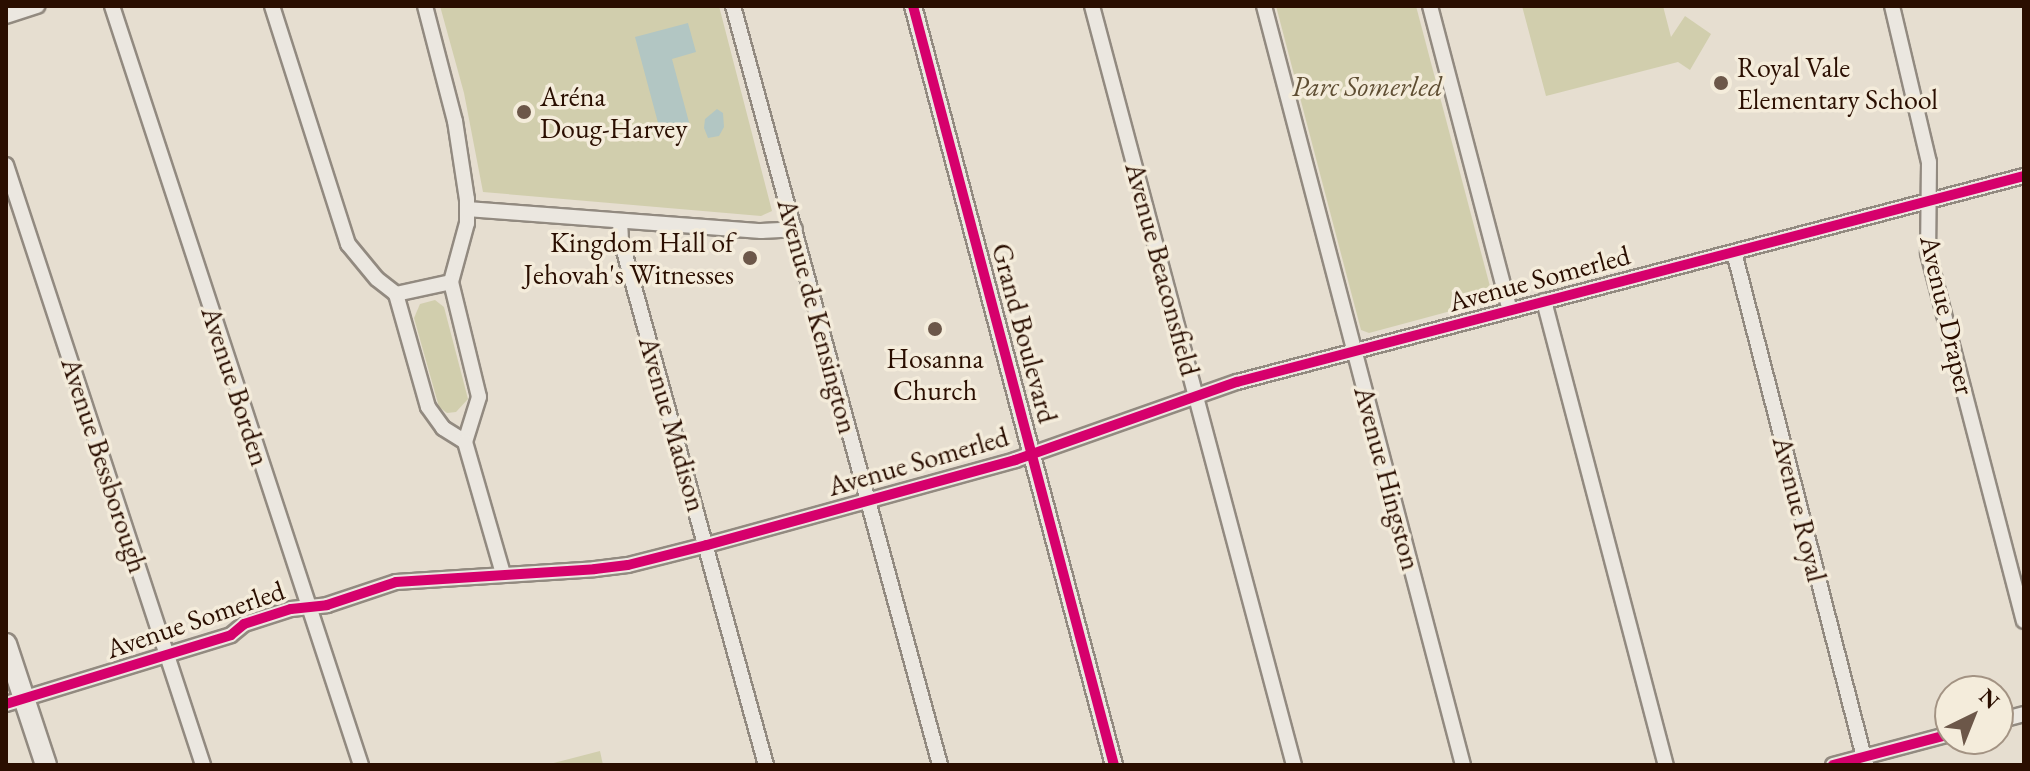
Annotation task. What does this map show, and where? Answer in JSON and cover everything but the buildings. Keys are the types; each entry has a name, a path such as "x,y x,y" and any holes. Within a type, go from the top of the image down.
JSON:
{"main road":[{"path":"6,644 15,701 46,765"}],"street":[{"path":"6,16 37,6"},
{"name":"Avenue Borden","path":"112,6 361,765"},
{"path":"272,6 348,244 377,279 396,294 428,407 443,428 465,442"},
{"path":"425,6 455,121 467,209 467,223 451,282 479,397 465,442 503,574"},
{"name":"Avenue de Kensington","path":"733,6 940,765"},
{"name":"Grand Boulevard","path":"913,6 1114,765"},
{"name":"Avenue Beaconsfield","path":"1092,6 1294,765"},
{"name":"Avenue Hingston","path":"1264,6 1463,765"},
{"path":"1430,6 1510,310"},
{"name":"Avenue Draper","path":"1892,6 1929,162 1928,253 2024,621"},
{"name":"Avenue Bessborough","path":"6,165 203,765"},
{"name":"Avenue Somerled","path":"15,701 231,635 244,624 327,605 396,582 628,565 707,545 1032,453 1197,393 2024,176"},
{"path":"467,209 770,231 795,229"},
{"name":"Avenue Madison","path":"620,221 621,240 766,765"},
{"name":"Avenue Royal","path":"1734,252 1864,761"},
{"path":"396,294 451,282"},
{"path":"1544,301 1666,765"},
{"path":"1833,765 1864,761 1934,739"}],"green space":[{"path":"440,6 719,6 772,211 761,216 483,192 464,93"},
{"name":"Parc Somerled","path":"1276,6 1416,6 1492,294 1488,301 1369,333 1361,330"},
{"path":"1522,6 1663,6 1671,37 1685,16 1711,34 1690,70 1678,62 1546,96"},
{"path":"435,300 444,307 468,399 456,412 447,413 439,407 414,318 420,304"},
{"path":"600,751 603,765 546,765"}],"shaded area":[{"path":"688,23 696,52 672,59 690,126 661,134 635,37"},
{"path":"717,109 723,113 724,127 719,136 708,138 705,119"}],"cycle path":[{"path":"913,6 1114,765"},
{"path":"6,704 231,635 244,624 291,609 327,605 396,582 595,569 628,565 707,545 1015,460 1237,382 2024,176"},
{"path":"1833,765 1934,738"}],"place":[{"name":"Royal Vale Elementary School","path":"1721,83"},
{"name":"Aréna Doug-Harvey","path":"524,112"},
{"name":"Kingdom Hall of Jehovah's Witnesses","path":"750,258"},
{"name":"Hosanna Church","path":"935,329"}]}
